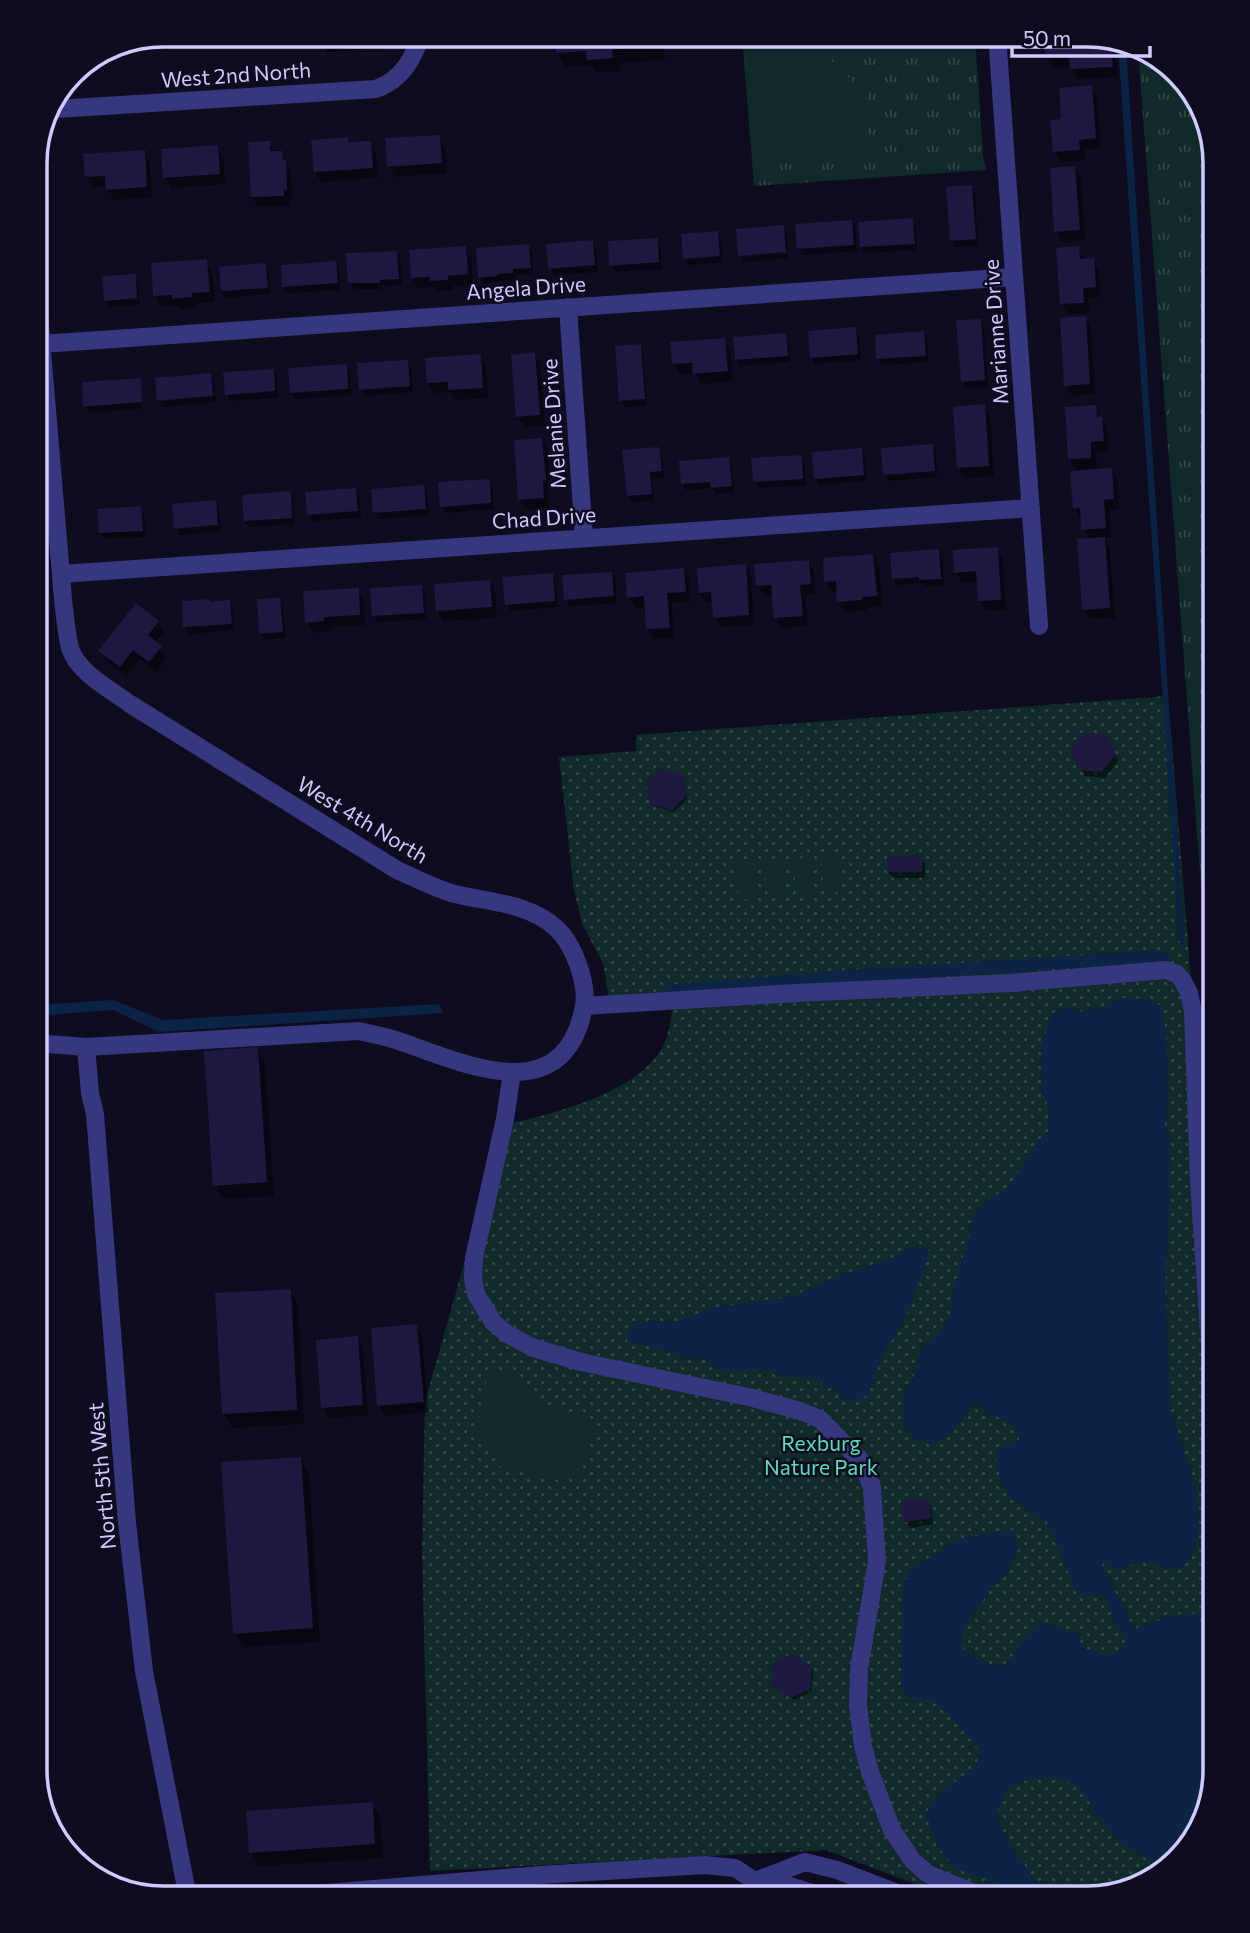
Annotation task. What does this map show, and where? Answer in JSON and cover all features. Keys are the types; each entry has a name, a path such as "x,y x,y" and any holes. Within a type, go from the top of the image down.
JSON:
{"street":[{"name":"West 2nd North","path":"62,108 376,89 388,85 402,73 417,47"},
{"name":"Marianne Drive","path":"998,47 1039,626"},
{"name":"Angela Drive","path":"47,344 1014,277"},
{"name":"Melanie Drive","path":"568,307 584,538"},
{"path":"47,413 61,574"},
{"name":"Chad Drive","path":"61,574 1031,508"},
{"name":"West 4th North","path":"47,1044 86,1047 359,1031 481,1070 512,1072 546,1066 559,1056 569,1046 584,1006 580,967 557,928 515,906 438,889 397,870 130,704 91,676 76,660 70,648 61,574"},
{"path":"584,1006 1011,983 1166,970 1177,974 1189,993 1193,1011 1203,1242"},
{"name":"North 5th West","path":"86,1047 90,1093 96,1114 127,1523 143,1658 186,1886"},
{"path":"512,1072 505,1119 474,1258 473,1278 476,1294 485,1311 507,1334 546,1352 800,1410 820,1419 862,1462 872,1488 877,1561 859,1668 858,1704 863,1746 892,1829 913,1861 928,1874 958,1886"},
{"path":"755,1881 805,1862 837,1870 879,1886"},
{"path":"409,1886 705,1865 735,1868 755,1881 790,1886"}],"green space":[{"path":"743,47 976,47 986,170 754,186"},
{"path":"823,53 866,94 870,158 775,164 751,144 744,59"},
{"path":"1139,59 1163,76 1187,105 1199,133 1202,148 1203,913"},
{"name":"Rexburg Nature Park","path":"1168,696 1203,1127 1203,1770 1199,1800 1179,1841 1158,1862 1131,1877 1087,1886 920,1886 826,1850 430,1871 422,1550 425,1402 503,1125 567,1108 613,1090 650,1064 665,1042 673,1000 610,1005 603,963 583,926 574,891 559,757 636,751 636,735"},
{"path":"838,855 842,892 824,893 821,856"},
{"path":"810,857 813,894 796,896 793,859"},
{"path":"781,859 785,896 768,898 764,861"},
{"path":"753,862 756,899 739,900 735,863"},
{"path":"489,1370 523,1377 537,1404 582,1415 582,1419 593,1422 594,1431 579,1475 563,1481 501,1468 476,1428"}],"water":[{"path":"1119,51 1127,54 1185,955 1179,940"},
{"path":"1164,950 1171,961 665,996 665,985 848,970"},
{"path":"1122,998 1145,999 1160,1005 1166,1029 1168,1105 1165,1125 1171,1150 1165,1284 1171,1412 1196,1488 1199,1524 1195,1549 1183,1567 1168,1569 1146,1562 1116,1570 1103,1562 1102,1566 1134,1629 1174,1615 1198,1615 1203,1627 1202,1785 1199,1800 1187,1828 1179,1841 1155,1864 1120,1842 1095,1813 1081,1787 1043,1777 1006,1790 996,1815 1007,1840 1039,1886 1007,1886 956,1868 942,1852 925,1815 935,1797 975,1767 981,1752 947,1712 929,1700 909,1698 901,1690 903,1587 909,1570 962,1538 1012,1530 1019,1547 1006,1575 988,1593 964,1627 962,1648 976,1659 994,1667 1007,1663 1031,1631 1043,1623 1077,1633 1083,1648 1107,1655 1121,1651 1127,1639 1114,1622 1105,1594 1085,1595 1076,1590 1047,1522 1010,1497 1001,1483 995,1450 1019,1440 1018,1430 1006,1420 993,1415 989,1417 985,1408 974,1404 950,1434 935,1443 916,1440 903,1423 903,1395 916,1372 921,1349 939,1335 950,1317 954,1288 976,1210 1009,1188 1037,1141 1048,1132 1049,1108 1042,1092 1041,1045 1053,1013 1071,1007 1078,1012 1097,1009"},
{"path":"113,1000 163,1020 439,1004 443,1013 159,1032 113,1010 47,1015 47,1004"},
{"path":"911,1247 929,1248 925,1269 916,1284 914,1299 884,1352 868,1395 854,1401 843,1398 836,1389 824,1387 820,1379 788,1377 762,1369 719,1369 703,1358 686,1358 627,1341 631,1328 649,1321 677,1322 713,1308 791,1297 900,1255"}],"building":[{"path":"556,47 643,47 612,49 613,58 587,60 586,51 556,53"},
{"path":"1045,47 1095,47 1111,49 1113,67 1070,69 1069,57 1045,58"},
{"path":"1092,85 1096,138 1079,140 1080,150 1053,152 1050,120 1061,119 1059,88"},
{"path":"440,135 442,163 387,167 385,138"},
{"path":"348,137 348,142 371,141 373,168 314,172 311,140"},
{"path":"270,141 270,151 282,151 283,160 286,160 287,190 284,190 284,196 251,197 248,142"},
{"path":"218,145 220,174 163,178 161,149"},
{"path":"145,150 147,187 106,190 105,176 85,177 83,154"},
{"path":"1075,166 1080,230 1054,232 1050,168"},
{"path":"972,185 976,239 950,241 946,187"},
{"path":"913,218 915,244 860,247 858,222"},
{"path":"852,220 854,245 797,249 795,224"},
{"path":"784,225 786,252 738,256 736,229"},
{"path":"718,231 720,256 683,259 681,234"},
{"path":"658,238 659,262 609,266 608,241"},
{"path":"593,240 595,265 548,269 546,244"},
{"path":"529,244 531,268 513,269 513,273 478,278 476,248"},
{"path":"466,246 468,274 448,276 448,280 411,278 409,250"},
{"path":"1079,246 1080,259 1094,258 1096,287 1083,288 1084,303 1060,304 1056,248"},
{"path":"397,251 399,279 380,280 380,283 348,283 346,253"},
{"path":"207,259 210,292 192,293 192,297 172,299 172,295 153,296 151,263"},
{"path":"336,261 338,283 282,287 281,265"},
{"path":"266,263 268,288 221,291 219,267"},
{"path":"136,274 137,298 104,301 102,276"},
{"path":"1086,316 1090,384 1064,386 1060,318"},
{"path":"981,319 985,380 961,382 956,320"},
{"path":"856,327 858,354 810,358 808,331"},
{"path":"924,331 926,356 876,359 875,335"},
{"path":"786,333 788,356 735,360 733,337"},
{"path":"725,338 728,371 693,374 692,363 672,364 670,342"},
{"path":"641,344 645,399 619,401 615,346"},
{"path":"535,352 540,415 516,417 511,355"},
{"path":"481,354 483,388 448,390 448,382 427,383 425,358"},
{"path":"408,360 410,386 359,390 357,363"},
{"path":"347,364 348,389 290,393 288,368"},
{"path":"274,369 275,391 225,395 223,372"},
{"path":"211,373 213,396 157,401 155,378"},
{"path":"141,378 142,402 83,407 82,382"},
{"path":"985,404 989,466 957,468 953,407"},
{"path":"1096,405 1097,417 1102,416 1104,441 1091,442 1091,458 1068,459 1065,407"},
{"path":"542,438 546,480 543,480 544,498 518,500 514,440"},
{"path":"933,444 935,471 883,475 881,448"},
{"path":"659,447 662,471 650,472 652,494 627,496 622,450"},
{"path":"862,448 864,475 814,479 812,452"},
{"path":"802,455 803,479 753,482 751,458"},
{"path":"729,457 732,486 711,488 710,482 681,484 679,461"},
{"path":"1112,468 1114,499 1104,500 1106,528 1081,530 1080,508 1073,509 1070,471"},
{"path":"490,479 491,503 440,507 438,482"},
{"path":"424,485 426,509 373,513 371,489"},
{"path":"356,488 358,511 307,515 305,492"},
{"path":"291,491 292,518 244,521 242,495"},
{"path":"216,500 218,525 174,529 172,504"},
{"path":"141,506 143,531 99,533 97,509"},
{"path":"1105,537 1110,608 1082,610 1077,539"},
{"path":"998,547 1001,600 978,601 976,571 954,573 953,550"},
{"path":"939,549 941,579 892,579 890,553"},
{"path":"873,554 877,596 837,602 836,581 824,582 823,558"},
{"path":"809,560 811,584 800,585 803,616 774,618 771,585 756,586 754,564"},
{"path":"746,564 749,615 713,618 711,592 699,593 697,568"},
{"path":"684,568 686,592 667,593 670,628 646,629 644,596 627,598 625,573"},
{"path":"612,572 614,596 564,600 562,575"},
{"path":"553,573 555,601 505,605 502,577"},
{"path":"490,580 492,607 436,611 434,584"},
{"path":"422,585 424,613 372,616 370,588"},
{"path":"359,588 360,615 324,617 324,621 305,623 303,591"},
{"path":"280,598 283,632 259,634 257,599"},
{"path":"209,599 210,602 230,600 232,624 183,627 182,601"},
{"path":"136,603 159,621 148,635 162,646 149,662 133,650 120,667 98,651"},
{"path":"1082,733 1105,733 1116,754 1101,772 1079,770 1071,751"},
{"path":"661,769 683,774 687,795 672,810 650,804 646,783"},
{"path":"922,855 922,872 887,872 887,856"},
{"path":"258,1047 267,1182 213,1186 204,1051"},
{"path":"291,1289 297,1410 222,1414 215,1293"},
{"path":"417,1324 424,1402 377,1406 371,1328"},
{"path":"358,1336 363,1405 321,1408 316,1340"},
{"path":"301,1457 313,1628 233,1634 221,1462"},
{"path":"928,1498 931,1518 904,1522 901,1501"},
{"path":"791,1654 812,1666 810,1689 791,1698 772,1687 772,1665"},
{"path":"373,1802 375,1844 249,1853 246,1811"}]}
